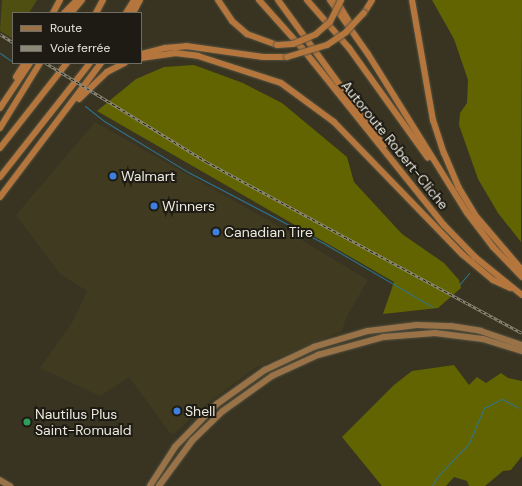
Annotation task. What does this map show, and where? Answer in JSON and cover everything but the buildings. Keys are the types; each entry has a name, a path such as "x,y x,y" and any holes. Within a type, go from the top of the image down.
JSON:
{"highway":[{"path":"54,12 60,0"},
{"path":"65,12 77,0"},
{"path":"72,12 82,0"},
{"path":"96,12 102,0"},
{"path":"127,12 134,0"},
{"path":"134,12 140,0"},
{"path":"218,0 232,21 247,34 277,45 292,44 316,34 330,22 341,0"},
{"name":"Autoroute Robert-Cliche","path":"259,0 302,48 458,240 510,288 522,295"},
{"path":"278,0 410,182"},
{"path":"307,0 348,48 446,181"},
{"name":"Autoroute Robert-Cliche","path":"330,0 368,54 446,181 486,238 522,277"},
{"path":"336,0 368,54"},
{"path":"142,56 165,48 186,46 263,57 287,57 327,45 346,32 364,14 372,0"},
{"path":"412,0 432,113 444,153 476,215 522,270"},
{"path":"142,56 175,53 198,56 281,83 334,122 463,255 493,280 510,288"},
{"path":"0,105 24,64"},
{"path":"0,108 29,64"},
{"path":"0,128 39,64"},
{"path":"0,148 66,64"},
{"path":"0,177 89,64"},
{"path":"0,197 70,107 100,64"},
{"path":"70,107 107,72 123,64"}],"main road":[{"path":"150,486 175,448 217,404 265,370 314,347 368,331 417,325 451,326 481,331 522,345"},
{"path":"159,486 192,441 223,411 272,376 318,355 384,337 435,333 483,339 522,352"},
{"path":"0,480 10,486"}],"shaded area":[{"path":"2,0 37,0 30,12 12,12 12,38 0,31"},
{"path":"432,0 522,0 521,242 498,213 478,179 459,125 460,113 467,103 468,80 454,39"},
{"path":"194,65 243,83 282,103 347,157 354,182 402,234 444,263 459,280 461,288 438,308 383,314 394,282 97,111 136,79 164,67"},
{"path":"95,122 275,224 368,280 346,318 342,331 255,368 203,407 174,434 170,433 129,377 100,396 40,368 73,321 87,291 59,273 16,215"},
{"path":"454,365 469,385 477,377 486,383 501,373 508,378 522,381 522,456 511,470 503,471 485,486 469,486 467,481 454,477 446,486 382,486 342,437 394,385 412,371"}],"waterway":[{"path":"0,53 12,61"},
{"path":"85,106 104,121 188,172 325,244 433,307"},
{"path":"459,285 469,273"},
{"path":"432,486 437,477 469,443 484,408 502,399 519,408"}],"railway":[{"path":"0,34 12,41"},
{"path":"48,64 207,162 522,333"}],"place":[{"name":"Walmart","path":"113,176"},
{"name":"Winners","path":"154,206"},
{"name":"Canadian Tire","path":"216,232"},
{"name":"Shell","path":"177,411"},
{"name":"Nautilus Plus Saint-Romuald","path":"27,422"}]}
